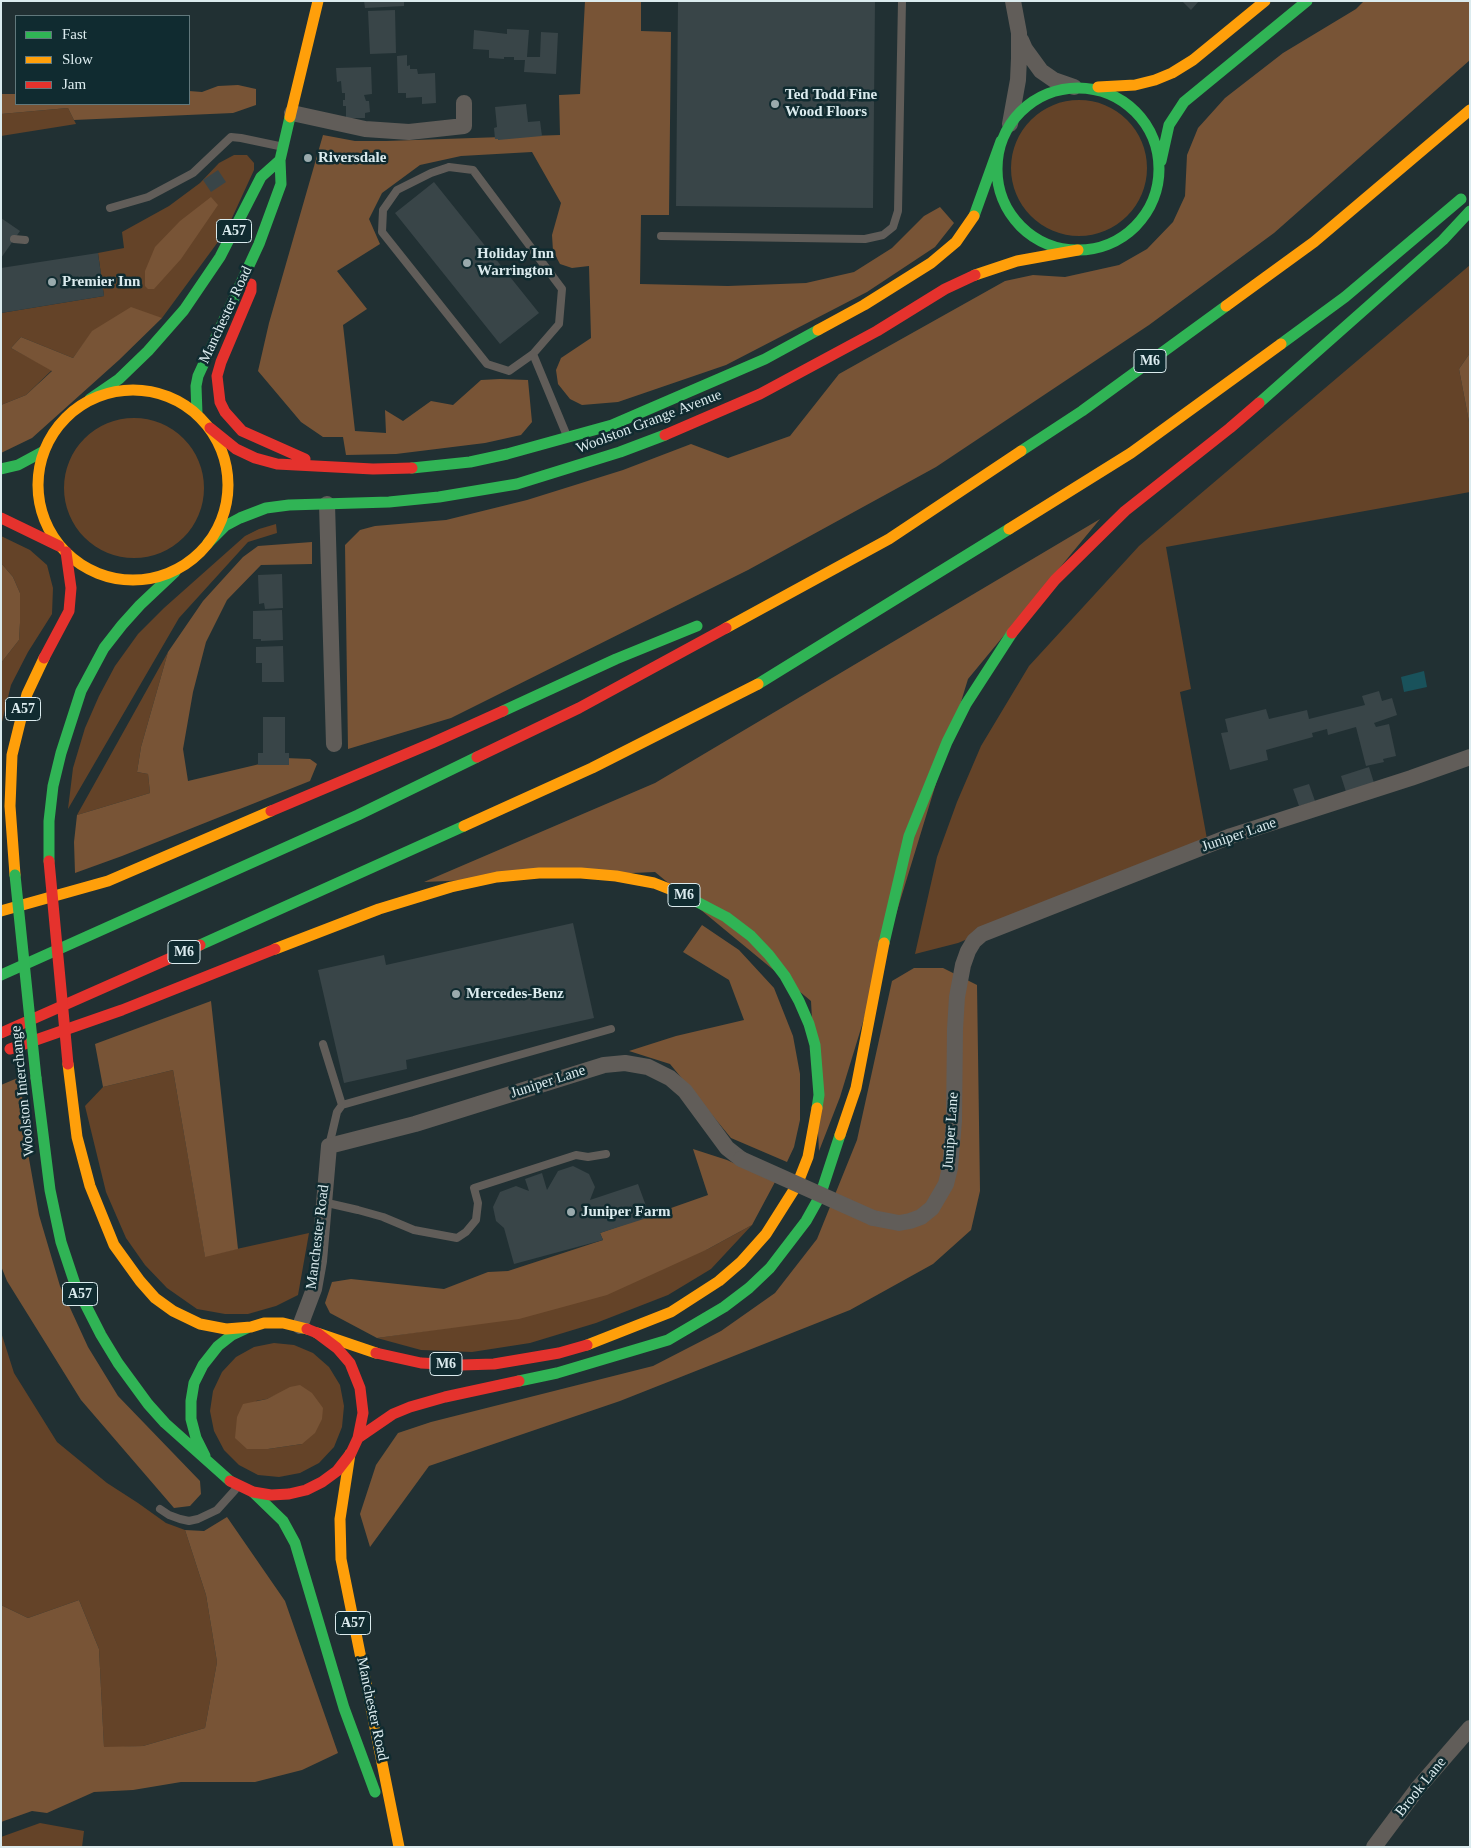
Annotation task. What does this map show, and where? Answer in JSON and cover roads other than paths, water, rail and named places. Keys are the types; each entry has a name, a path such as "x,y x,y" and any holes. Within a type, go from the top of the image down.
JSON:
{"main road":[{"name":"Manchester Road","path":"197,414 196,386 198,376 267,224 281,184 280,160 318,1"},
{"path":"1265,1 1193,60 1172,73 1135,85 1055,90 1037,98 1022,109 1010,124 1001,141 997,166 1000,192 1012,215 1029,234 1052,246 1078,250 1098,248 1116,241 1132,229 1145,214 1154,197 1169,125 1184,102 1307,1"},
{"path":"1081,87 1112,94 1133,109 1149,128 1158,152 1159,178"},
{"name":"M6","path":"1,974 358,815 579,708 889,539 1082,411 1314,242 1470,110"},
{"name":"Woolston Grange Avenue","path":"210,428 236,450 277,464 318,464 373,469 418,468 507,454 612,425 765,359 864,306 931,263 956,242 967,228 977,210 1001,141"},
{"name":"Manchester Road","path":"90,399 119,380 184,310 220,257 261,177 280,160"},
{"name":"M6","path":"1,1033 384,863 592,768 768,679 1131,453 1345,297 1470,192"},
{"name":"M6","path":"358,1438 393,1414 410,1407 556,1373 668,1340 724,1306 749,1288 770,1268 800,1228 820,1196 834,1156 856,1088 878,968 909,836 930,780 966,704 1007,640 1055,580 1125,511 1230,428 1443,240 1470,210"},
{"name":"Woolston Grange Avenue","path":"208,543 225,526 253,512 279,506 389,502 439,497 518,484 620,452 683,428 760,394 877,331 945,289 973,276 1017,261 1078,250"},
{"path":"250,263 251,291 221,362 218,376 220,402 225,412 242,431 318,464"},
{"name":"Woolston Interchange","path":"180,568 156,577 128,580 113,578 89,570 62,549 50,533 43,517 37,485 44,451 58,425 69,414 90,399 121,390 147,390 172,398 197,414 210,428 219,445 225,461 228,488 220,523 208,543 196,556 180,568 140,605 104,648 81,692 61,753 53,786 49,821 49,861 68,1064 77,1137 90,1186 105,1226 125,1263 156,1298 172,1311 214,1328 250,1327"},
{"path":"1,469 18,465 44,451"},
{"path":"1,518 62,549"},
{"name":"Woolston Interchange","path":"62,549 71,588 69,610 47,650 27,694 12,755 10,806 15,875 36,1078 50,1190 57,1225 75,1284 100,1336 132,1382 165,1423 213,1467 225,1478 253,1492 271,1495 289,1494 306,1490 322,1482 337,1471 351,1453 358,1438 362,1413 360,1388 350,1363 337,1348 317,1333 300,1326 283,1323 264,1323 232,1335 218,1346 203,1365 194,1383 191,1401 191,1419 196,1438 203,1453 213,1467"},
{"name":"M6","path":"727,614 810,582"},
{"path":"1,911 108,881 432,743 616,659 708,622"},
{"name":"M6","path":"1,1052 122,1010 379,909 451,887 497,877 539,873 581,873 616,876 654,883 694,899 726,917 751,936 769,955 785,976 800,1001 809,1024 815,1045 818,1069 818,1095 815,1125 808,1157 797,1186 766,1234 741,1262 699,1295 671,1312 598,1342 559,1353 494,1364 421,1363 377,1353 317,1333"},
{"name":"Manchester Road","path":"351,1453 340,1519 341,1559 398,1847"},
{"name":"Manchester Road","path":"253,1492 283,1520 296,1543 344,1708 398,1847"}],"street":[{"path":"1013,1 1019,33 1025,49 1041,71 1054,80 1081,87"},
{"path":"1010,124 1018,80 1019,33"},
{"path":"292,114 365,129 409,132 464,126 464,103"},
{"path":"327,504 334,744"},
{"name":"Juniper Lane","path":"329,1146 415,1124 604,1064 626,1063 648,1067 670,1078 685,1091 727,1148 741,1159 873,1218 899,1223 910,1221 921,1217 932,1208 946,1184 950,1168 954,1130 957,997 963,965 968,951 974,941 982,934 1231,836 1470,757"},
{"name":"Manchester Road","path":"300,1326 314,1289 319,1261 329,1146"},
{"name":"Brook Lane","path":"1374,1847 1418,1788 1470,1728"}],"lane":[{"path":"662,236 865,239 884,234 892,227 898,211 902,1"},
{"path":"110,208 148,197 193,173 231,137 255,140 284,147"},
{"path":"449,167 473,170 562,289 559,324 533,354 509,371 487,364 382,232 383,210 397,190 431,173 449,167"},
{"path":"14,239 25,240"},
{"path":"533,354 568,438"},
{"path":"329,1146 337,1112 342,1104 611,1029"},
{"path":"323,1044 342,1104"},
{"path":"323,1202 367,1212 414,1230 457,1238 466,1232 476,1220 478,1203 474,1188 576,1154 588,1157 606,1154"},
{"path":"160,1509 180,1520 198,1519 216,1510 238,1486"}],"water":[{"path":"1424,671 1427,687 1404,692 1401,677"}],"place":[{"name":"Ted Todd Fine Wood Floors","path":"775,104"},
{"name":"Riversdale","path":"308,158"},
{"name":"Holiday Inn Warrington","path":"467,263"},
{"name":"Premier Inn","path":"52,282"},
{"name":"Mercedes-Benz","path":"456,994"},
{"name":"Juniper Farm","path":"571,1212"}]}
